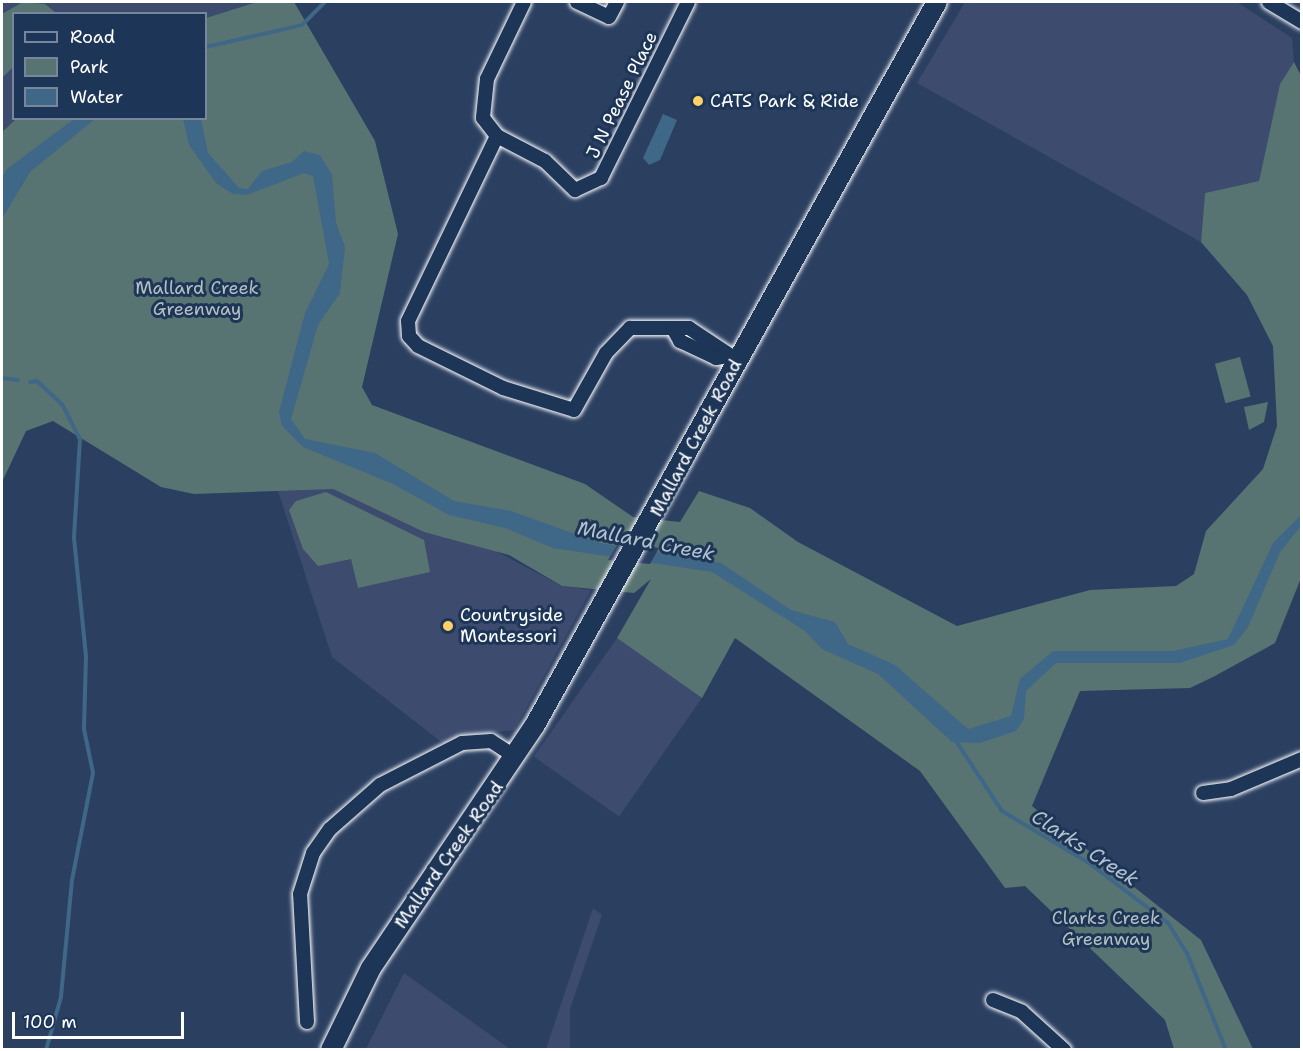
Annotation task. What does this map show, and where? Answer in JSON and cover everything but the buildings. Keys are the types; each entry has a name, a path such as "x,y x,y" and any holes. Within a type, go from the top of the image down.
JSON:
{"main road":[{"name":"Mallard Creek Road","path":"331,1050 379,956 516,757 612,591 653,519 733,358 937,2"}],"street":[{"path":"524,2 483,93 483,118 497,136 408,321 409,336 503,388 574,410 620,335 641,327 674,330 680,341 707,354 733,358"},
{"path":"577,2 609,17 617,2"},
{"name":"J N Pease Place","path":"497,136 545,161 575,190 601,178 688,2"},
{"path":"1269,2 1290,7 1302,22"},
{"path":"307,1022 300,894 324,836 380,785 462,743 487,740 516,757"},
{"path":"1203,793 1231,789 1302,759"},
{"path":"993,1000 1022,1012 1064,1050"}],"shaded area":[{"path":"2,2 257,2 207,18 207,12 12,12 12,120 15,120 2,132"},
{"path":"965,2 1237,2 1292,38 1294,62 1280,85 1259,181 1205,193 1201,242 917,83"},
{"name":"Countryside Montessori","path":"277,488 333,489 424,532 488,547 562,586 591,590 514,730 468,735 444,744 332,657"},
{"path":"617,638 702,698 619,816 534,757"},
{"path":"593,908 602,915 570,1009 570,1049 546,1049"},
{"path":"404,973 510,1049 366,1049"}],"green space":[{"path":"23,2 45,4 55,12 12,12 12,68 2,78 2,14"},
{"name":"Mallard Creek Greenway","path":"257,2 294,2 375,141 398,234 362,387 372,405 585,484 633,517 680,522 699,491 750,508 798,542 957,626 1090,590 1176,586 1194,574 1206,531 1263,469 1277,426 1273,346 1247,295 1201,242 1205,193 1259,181 1280,84 1294,62 1302,78 1301,578 1275,643 1213,677 1190,688 1080,691 1032,806 1201,940 1253,1049 1174,1049 1165,1020 1025,886 1005,888 920,771 735,638 702,698 617,638 651,579 634,593 562,586 509,555 424,532 333,489 194,494 161,487 53,421 26,431 2,482 2,132 15,120 207,120 207,18"},
{"path":"1240,357 1251,397 1225,403 1215,364"},
{"path":"1268,402 1264,422 1249,430 1244,407"},
{"path":"326,492 424,540 430,572 358,588 351,559 318,566 303,549 289,510 296,501"}],"water":[{"path":"663,114 677,120 660,160 649,165 643,158"},
{"path":"73,120 94,120 30,172 2,219 2,177 7,169"},
{"path":"183,120 201,120 208,153 239,188 248,189 262,171 292,162 304,151 320,155 332,175 336,222 345,247 340,293 318,325 291,419 305,439 375,453 454,501 511,511 600,543 721,563 791,610 835,622 848,644 895,665 968,729 1011,716 1020,679 1053,651 1173,651 1228,639 1273,543 1301,515 1301,526 1280,552 1248,627 1234,645 1180,663 1056,663 1026,691 1024,719 1016,731 980,743 952,742 878,674 822,649 805,631 712,572 553,548 505,528 449,515 393,484 303,447 282,426 279,412 305,313 329,264 313,176 304,173 247,195 233,194 216,183 189,145"}],"pier":[{"path":"619,542 659,548 650,564 608,560"}],"waterway":[{"path":"207,47 302,25 325,2"},
{"path":"2,378 18,380"},
{"path":"30,382 37,381 62,404 80,439 74,538 86,656 84,729 93,773 72,880 61,997 46,1050"},
{"name":"Clarks Creek","path":"954,738 1002,811 1089,863 1168,923 1187,953 1226,1050"}],"place":[{"name":"CATS Park & Ride","path":"698,101"},
{"name":"Countryside Montessori","path":"448,626"}],"water label":[{"name":"Mallard Creek","path":"646,541"}],"park label":[{"name":"Clarks Creek Greenway","path":"1106,929"}]}
